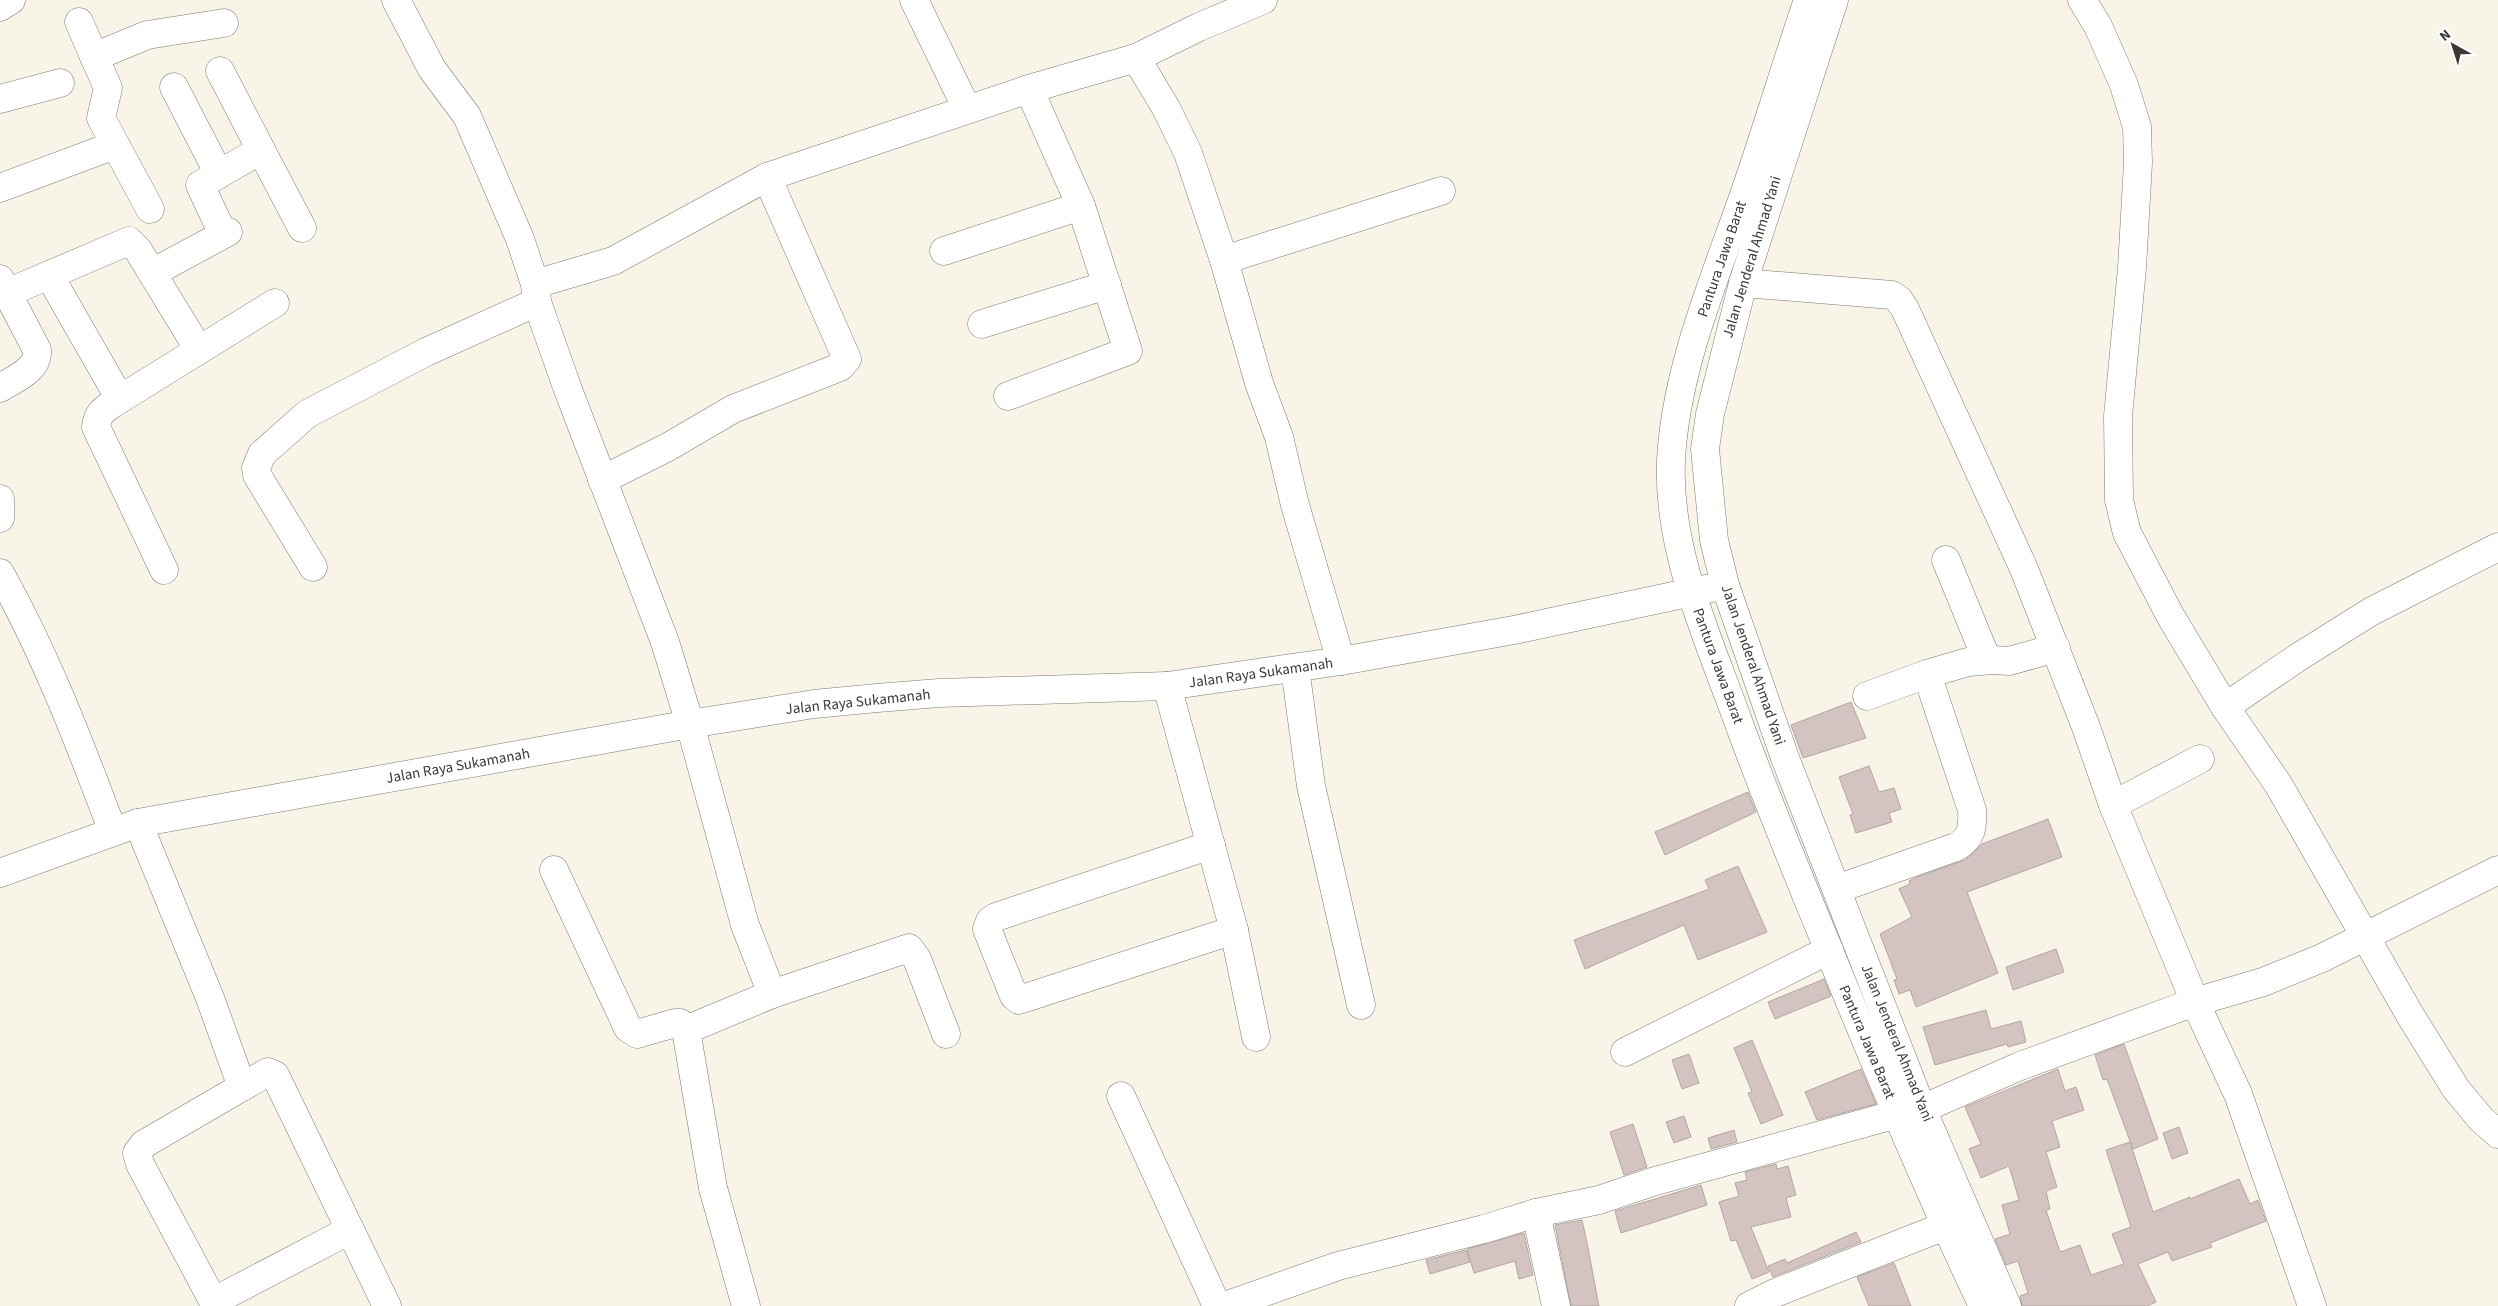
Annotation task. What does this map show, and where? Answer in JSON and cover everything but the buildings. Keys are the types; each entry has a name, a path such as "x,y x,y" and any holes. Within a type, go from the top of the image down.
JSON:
{"main road":[{"path":"0,7 11,0"},
{"path":"396,0 432,68 466,116 520,239 536,293 602,480 665,642 746,925 772,994"},
{"path":"914,0 967,109"},
{"path":"313,567 257,475 256,468 262,454 308,414 536,293 613,261 767,177 1029,89 1136,58 1198,27 1263,0"},
{"name":"Pantura Jawa Barat","path":"1808,0 1696,334 1681,394 1671,460 1672,502 1679,543 1692,592 1760,781 1829,950 1910,1112 1945,1226 1983,1306"},
{"name":"Jalan Jenderal Ahmad Yani","path":"1834,0 1744,282 1714,396 1705,449 1714,540 1725,585 1785,758 1837,889 1910,1112 2007,1306"},
{"path":"2082,0 2098,26 2124,85 2136,127 2138,163 2132,268 2118,416 2119,500 2127,533 2225,707 2278,784 2456,1089 2481,1119 2498,1134"},
{"path":"79,22 108,88 101,118 150,209"},
{"path":"94,57 147,35 224,23"},
{"path":"1136,58 1166,108 1188,153 1224,260 1259,383 1279,437 1295,505 1341,661"},
{"path":"220,71 302,228"},
{"path":"0,99 60,84"},
{"path":"174,87 219,174"},
{"path":"1008,396 1128,351 1081,206 1029,89"},
{"path":"0,188 115,145"},
{"path":"152,273 225,233 200,185 261,150"},
{"path":"602,480 668,446 733,409 840,367 847,359 767,177"},
{"path":"1224,260 1441,191"},
{"path":"944,251 1081,206"},
{"path":"0,388 32,368 38,356 37,350 2,284 49,275 130,241 199,350"},
{"path":"49,275 120,399"},
{"path":"1744,282 1892,295 1899,300 1972,452 2024,569 2056,648 2113,805 2195,1002 2238,1094 2312,1306"},
{"path":"982,324 1106,285"},
{"path":"164,570 96,427 100,413 274,304"},
{"path":"0,499 0,518"},
{"path":"2225,707 2300,656 2372,611 2498,547"},
{"path":"1946,560 1987,660"},
{"path":"0,573 20,609 76,736 125,828 210,998 242,1087"},
{"name":"Jalan Raya Sukamanah","path":"0,873 125,828 690,724 814,704 886,697 1048,689 1167,686 1341,661 1514,630 1725,585"},
{"path":"1867,696 1927,674 1968,662 1987,660 2009,661 2056,648"},
{"path":"1295,668 1311,786 1361,1005"},
{"path":"1837,889 1956,848 1970,836 1973,823 1972,810 1927,674"},
{"path":"1167,686 1234,930 1256,1037"},
{"path":"2113,805 2200,759"},
{"path":"1211,845 996,917 990,921 987,929 1014,996 1019,1000 1234,930"},
{"path":"554,870 628,1028 637,1034 680,1023 686,1030 713,1188 746,1306"},
{"path":"1225,1306 1338,1266 1536,1214 1599,1200 1652,1182 1910,1112 2020,1066 2195,1002 2263,982 2322,958 2498,870"},
{"path":"686,1030 772,994 908,948 917,960 946,1034"},
{"path":"1625,1052 1740,992 1829,950"},
{"path":"350,1230 220,1298 210,1297 140,1164 137,1153 144,1144 268,1072 275,1075 387,1306"},
{"path":"1122,1096 1217,1306"},
{"path":"1536,1214 1556,1306"},
{"path":"1749,1306 1775,1293 1945,1226"}]}
